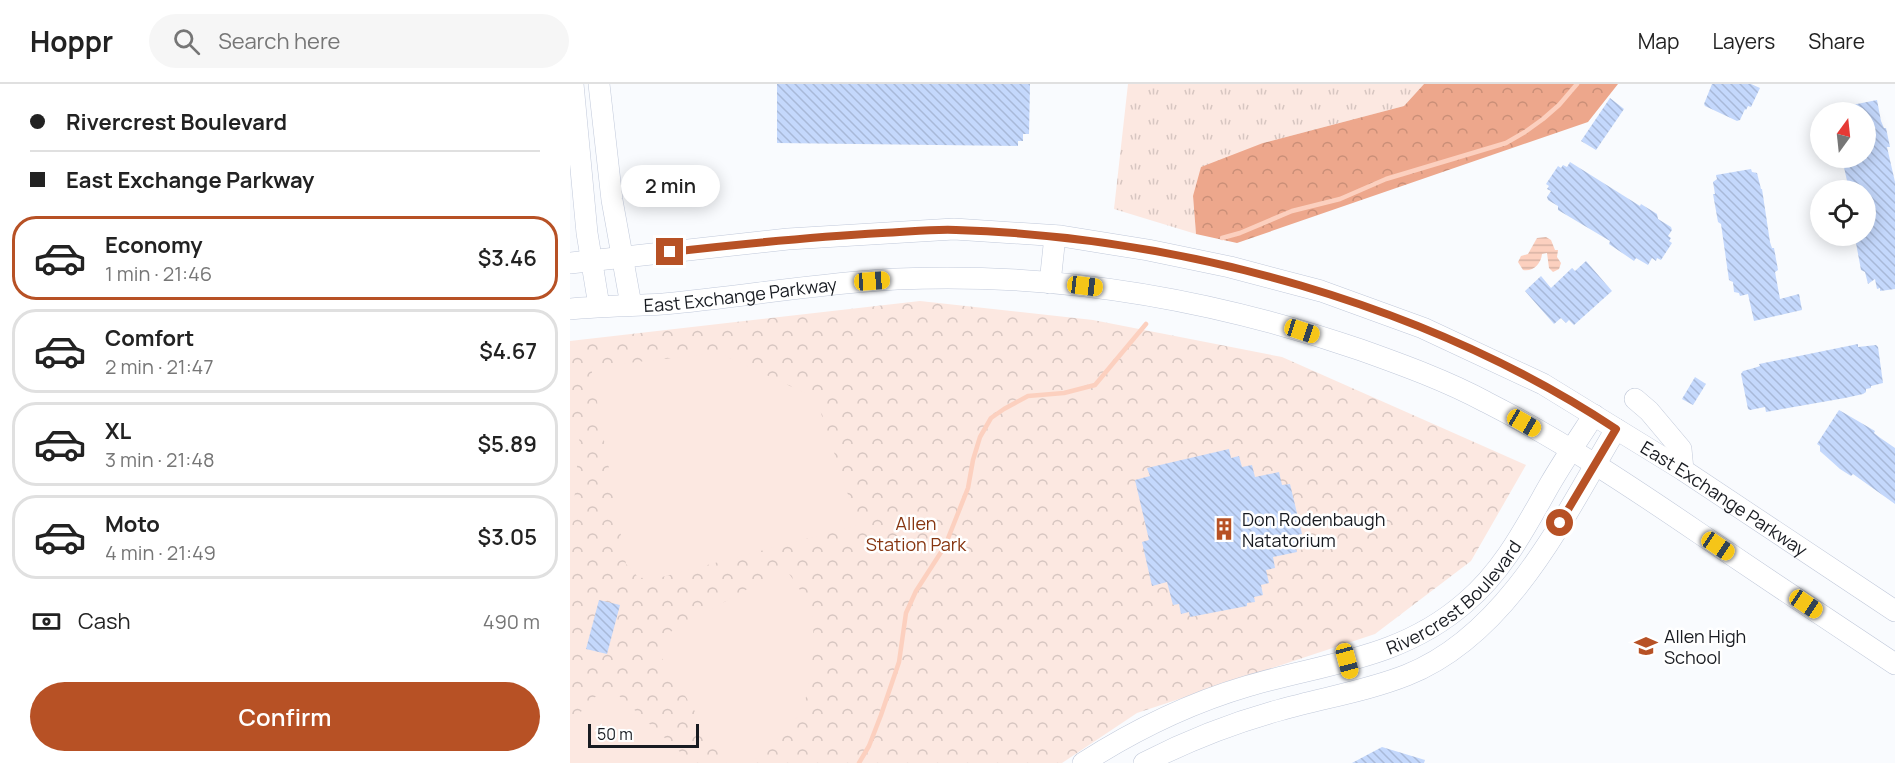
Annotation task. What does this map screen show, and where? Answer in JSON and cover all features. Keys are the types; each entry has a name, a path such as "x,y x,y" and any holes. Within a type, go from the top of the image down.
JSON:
{"main road":[{"path":"573,84 587,233 599,306"},
{"path":"599,84 612,200 631,305"},
{"name":"East Exchange Parkway","path":"570,263 788,238 954,230 1055,236 1148,250 1230,267 1321,291 1422,328 1543,384 1683,470 1895,611"},
{"path":"1050,283 1055,236"},
{"name":"East Exchange Parkway","path":"570,309 660,304 801,287 896,279 991,279 1132,292 1179,300 1263,320 1328,339 1398,364 1486,401 1595,464 1895,664"},
{"path":"1635,399 1649,411 1681,449 1683,470"},
{"name":"Rivercrest Boulevard","path":"1083,763 1172,715 1219,696 1254,684 1387,650 1424,633 1471,598 1504,561 1594,415"},
{"name":"Rivercrest Boulevard","path":"1144,763 1221,729 1279,710 1407,675 1426,666 1458,645 1496,611 1530,571 1616,429"},
{"path":"1347,661 1354,690"}],"green space":[{"path":"1128,84 1424,84 1404,106 1263,143 1193,196 1196,234 1114,209"},
{"path":"1424,84 1618,84 1588,122 1237,243 1196,234 1193,196 1201,167 1263,143 1404,106"},
{"name":"Allen Station Park","path":"920,301 1093,320 1282,357 1526,465 1471,561 1375,634 1137,713 1062,763 570,763 570,341"},
{"path":"719,353 816,398 858,525 662,577 639,578 626,564 591,367"},
{"path":"570,430 580,431 570,552"},
{"path":"785,568 806,600 813,622 812,663 804,704 791,725 756,758 750,762 727,763 658,652 663,636"},
{"path":"600,692 615,692 692,763 570,763 570,723"}],"shaded area":[{"path":"1546,237 1551,240 1555,250 1558,250 1557,257 1561,263 1559,269 1553,272 1549,268 1547,253 1542,254 1536,266 1523,270 1518,262 1521,256 1528,254 1537,238"}],"building":[{"path":"777,84 1030,84 1029,134 1023,134 1023,141 1018,141 1018,146 777,143"},
{"path":"1712,84 1751,84 1760,88 1751,107 1748,106 1745,109 1740,120 1737,121 1705,106"},
{"path":"1610,98 1624,109 1596,150 1581,141"},
{"path":"1877,100 1881,121 1886,128 1890,147 1887,147 1895,182 1895,289 1880,291 1880,288 1877,289 1875,279 1868,284 1865,272 1861,270 1857,246 1876,246 1876,180 1847,180 1844,168 1876,168 1876,102 1867,102"},
{"path":"1570,162 1640,206 1641,204 1657,214 1658,219 1671,227 1672,230 1668,236 1672,243 1661,260 1657,258 1656,261 1652,258 1648,265 1636,258 1634,261 1609,244 1610,241 1558,210 1558,206 1548,200 1547,197 1551,191 1547,189 1549,186 1546,184 1558,166 1567,167"},
{"path":"1751,169 1752,172 1757,173 1762,189 1770,242 1774,248 1778,270 1775,272 1780,299 1799,294 1802,310 1754,321 1748,294 1740,296 1739,293 1734,292 1733,282 1729,280 1721,224 1718,222 1713,194 1715,194 1713,182 1717,179 1716,175"},
{"path":"1586,261 1612,291 1574,325 1569,320 1566,323 1561,318 1554,324 1525,291 1541,276 1551,288 1572,268 1575,271"},
{"path":"1858,344 1858,347 1876,345 1878,347 1883,383 1871,386 1863,394 1845,398 1766,412 1765,407 1748,409 1741,374 1743,371 1760,366 1759,364"},
{"path":"1695,377 1706,384 1693,405 1682,399"},
{"path":"1839,410 1875,431 1874,433 1895,448 1895,504 1853,474 1851,476 1840,469 1820,451 1820,446 1817,444"},
{"name":"Don Rodenbaugh Natatorium","path":"1229,449 1231,458 1239,456 1242,467 1252,465 1255,477 1279,472 1282,485 1290,484 1302,534 1293,536 1297,552 1273,557 1275,568 1266,570 1269,583 1261,585 1263,595 1254,597 1255,602 1247,603 1247,606 1190,617 1189,612 1181,614 1179,604 1173,605 1167,582 1152,586 1142,542 1149,540 1135,480 1150,476 1147,468"},
{"path":"599,600 620,605 607,654 586,649"},
{"path":"1382,747 1425,760 1424,763 1352,763"}],"waterway":[{"path":"1222,238 1240,233 1292,211 1340,199 1386,179 1506,143 1543,119 1577,84"},
{"path":"859,763 869,746 899,662 906,613 916,591 945,546 968,488 980,437 991,418 1028,396 1064,393 1095,385 1146,324"}],"place":[{"name":"Don Rodenbaugh Natatorium","path":"1224,529"},
{"name":"Allen High School","path":"1646,646"}],"route":[{"path":"670,252 788,238 954,230 1014,233 1061,236 1148,250 1230,267 1321,291 1422,328 1504,364 1543,384 1616,429 1560,523"}]}
